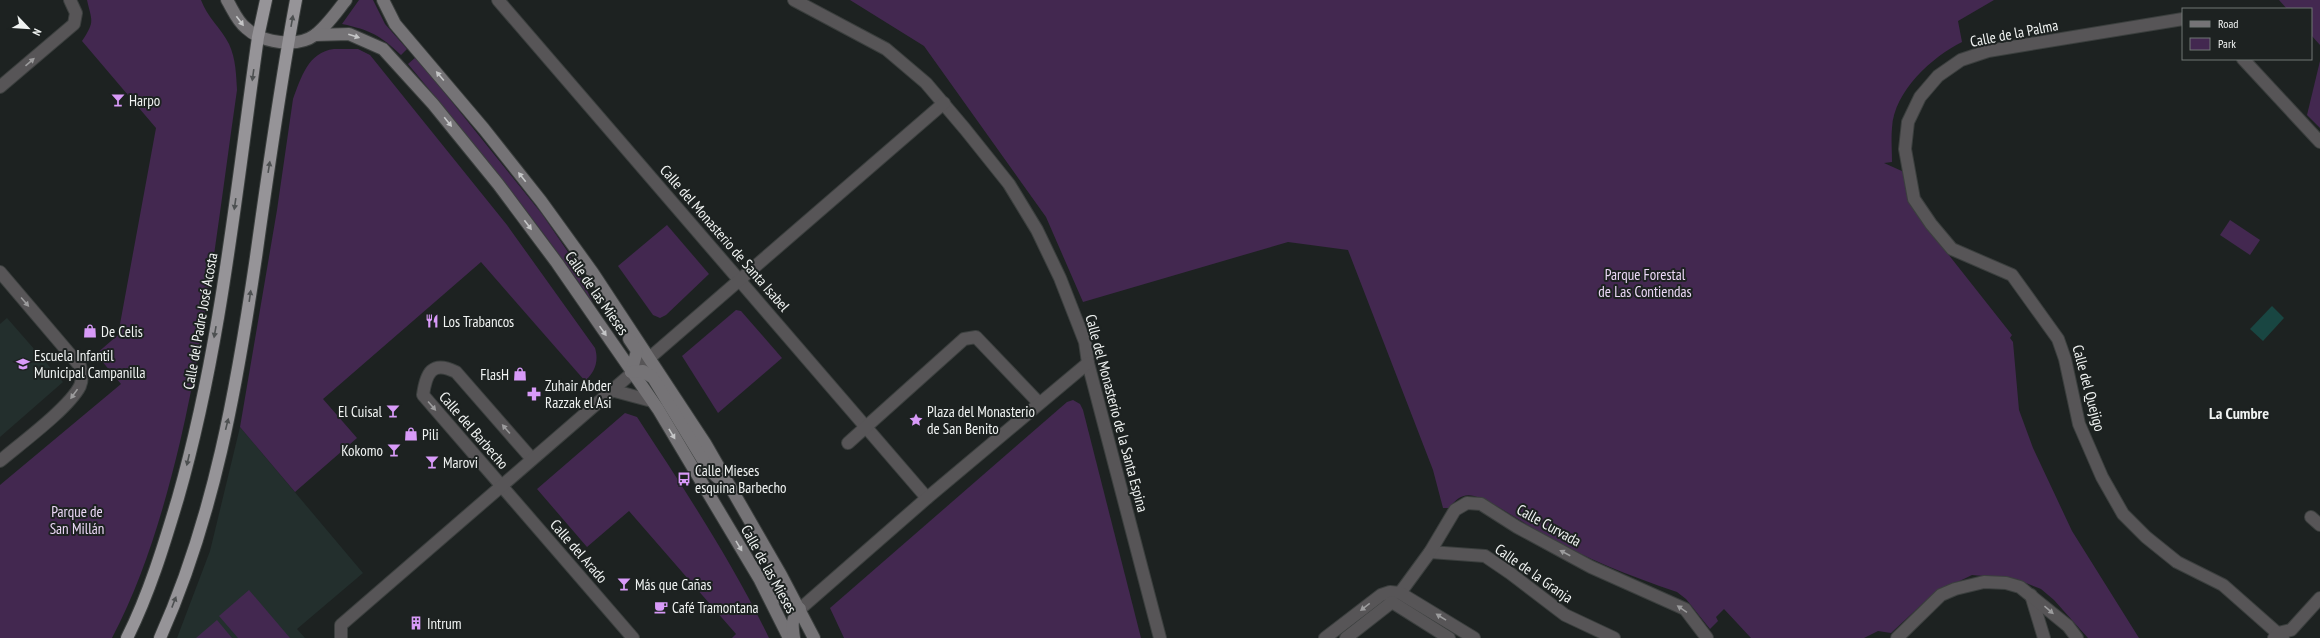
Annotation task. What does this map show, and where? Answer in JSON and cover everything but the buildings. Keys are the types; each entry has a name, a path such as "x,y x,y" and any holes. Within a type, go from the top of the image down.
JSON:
{"highway":[{"name":"Calle del Padre José Acosta","path":"128,638 153,576 170,526 187,466 206,382 226,264 258,37 266,0"},
{"path":"160,638 199,537 232,405 246,328 288,42 296,0"}],"main road":[{"path":"227,0 239,21 258,37 288,42 302,41 315,35 346,0"},
{"name":"Calle de las Mieses","path":"383,0 395,24 484,129 594,273 650,357 732,490 800,609 814,638"},
{"name":"Calle de las Mieses","path":"315,35 349,34 372,44 393,59 433,104 498,184 557,263 652,401 760,580 789,638"},
{"path":"562,231 587,278 637,351 631,372 643,371 652,378 709,470 732,490"},
{"path":"760,580 781,598 800,609 794,616 791,624 794,638"}],"street":[{"path":"0,87 74,24 76,13 70,0"},
{"name":"Calle del Monasterio de Santa Isabel","path":"498,0 927,498"},
{"name":"Calle del Monasterio de la Santa Espina","path":"794,0 886,48 926,83 944,103 1009,184 1037,230 1060,278 1084,342 1088,363 1160,638"},
{"name":"Calle de la Palma","path":"1908,174 1905,149 1908,122 1920,97 1938,76 1961,60 1988,52 2182,19"},
{"path":"2244,60 2320,142"},
{"name":"Calle del Barbecho","path":"341,638 341,625 631,372 944,103"},
{"name":"Calle del Quejigo","path":"1908,174 1914,199 1931,224 1952,249 2012,275 2058,339 2065,359 2079,424 2102,477 2123,514 2146,537 2177,562 2223,585 2279,636"},
{"path":"0,272 80,366 83,377 80,387 69,401 0,461"},
{"path":"848,443 964,340 976,337 1039,403"},
{"path":"800,609 927,498 1088,363"},
{"name":"Calle del Barbecho","path":"501,486 422,395 425,378 433,369 446,367 456,372 532,459"},
{"path":"611,390 652,401"},
{"name":"Calle del Arado","path":"501,486 633,638"},
{"name":"Calle Curvada","path":"1400,593 1430,552 1455,510 1467,503 1481,504 1517,527 1591,567 1685,609 1707,638"},
{"name":"Calle de la Granja","path":"1430,552 1485,556 1565,615 1614,638"},
{"path":"1897,638 1941,595 1954,589 1984,582 2006,583 2020,587 2031,594 2068,626 2077,638"},
{"path":"1326,638 1381,595 1390,592 1400,593 1474,638"},
{"path":"2031,594 2044,638"},
{"path":"2279,636 2291,630 2320,598"},
{"path":"1346,638 1392,602 1449,638"},
{"path":"2044,638 2052,625 2058,624 2068,626"}],"shaded area":[{"name":"Escuela Infantil Municipal Campanilla","path":"7,318 63,382 0,437 0,324"},
{"path":"240,427 363,573 297,629 305,638 177,638 210,551"}],"green space":[{"name":"Parque de San Millán","path":"87,0 201,0 207,12 229,44 233,55 237,90 212,267 190,398 174,467 160,517 134,591 112,638 0,638 0,485 121,384 96,354 118,335 156,128 82,41 91,25"},
{"path":"359,0 373,0 385,24 407,49 401,55 374,34 342,24"},
{"name":"Parque Forestal de Las Contiendas","path":"850,0 1994,0 1958,21 1962,42 1950,48 1927,66 1907,88 1894,114 1892,128 1892,162 1884,163 1904,172 1918,216 2012,335 2010,338 2013,342 2019,410 2033,448 2072,531 2139,638 2088,638 2054,600 2041,589 2016,579 1972,575 1933,594 1891,633 1878,631 1864,638 1751,638 1724,609 1716,617 1718,621 1710,629 1686,599 1677,592 1642,580 1574,551 1499,507 1482,499 1466,495 1457,499 1449,508 1443,508 1433,470 1348,250 1288,242 1083,302 1046,217 924,46"},
{"path":"2279,0 2320,0 2320,45 2312,36 2312,8 2286,8"},
{"path":"334,49 358,49 370,55 507,225 595,348 597,357 594,370 585,381 481,262 323,399 357,438 295,492 240,427 277,210 293,99 307,67 318,55 325,51"},
{"path":"416,57 542,214 570,255 593,303 527,211 408,64"},
{"path":"2320,61 2320,128 2307,115"},
{"path":"2230,220 2260,240 2250,255 2220,235"},
{"path":"667,225 709,274 666,315 660,318 653,315 618,266"},
{"path":"736,310 741,311 782,358 718,413 682,356"},
{"path":"1073,400 1080,404 1083,410 1141,638 844,638 830,608 1067,402"},
{"path":"625,413 637,417 690,498 755,609 769,638 732,638 736,634 629,511 587,547 537,489"},
{"path":"249,590 290,638 238,638 219,616"},
{"path":"217,620 232,638 196,638"}],"water":[{"path":"2272,306 2284,318 2263,341 2250,329"}],"place":[{"name":"Harpo","path":"118,100"},
{"name":"Los Trabancos","path":"432,321"},
{"name":"De Celis","path":"90,331"},
{"name":"Escuela Infantil Municipal Campanilla","path":"23,364"},
{"name":"FlasH","path":"520,374"},
{"name":"Zuhair Abder Razzak el Asi","path":"534,394"},
{"name":"El Cuisal","path":"393,411"},
{"name":"Plaza del Monasterio de San Benito","path":"916,420"},
{"name":"Pili","path":"411,434"},
{"name":"Kokomo","path":"394,450"},
{"name":"Marovi","path":"432,462"},
{"name":"Calle Mieses esquina Barbecho","path":"684,479"},
{"name":"Más que Cañas","path":"624,584"},
{"name":"Café Tramontana","path":"661,607"},
{"name":"Intrum","path":"416,623"}],"district":[{"name":"La Cumbre","path":"2239,413"}]}
